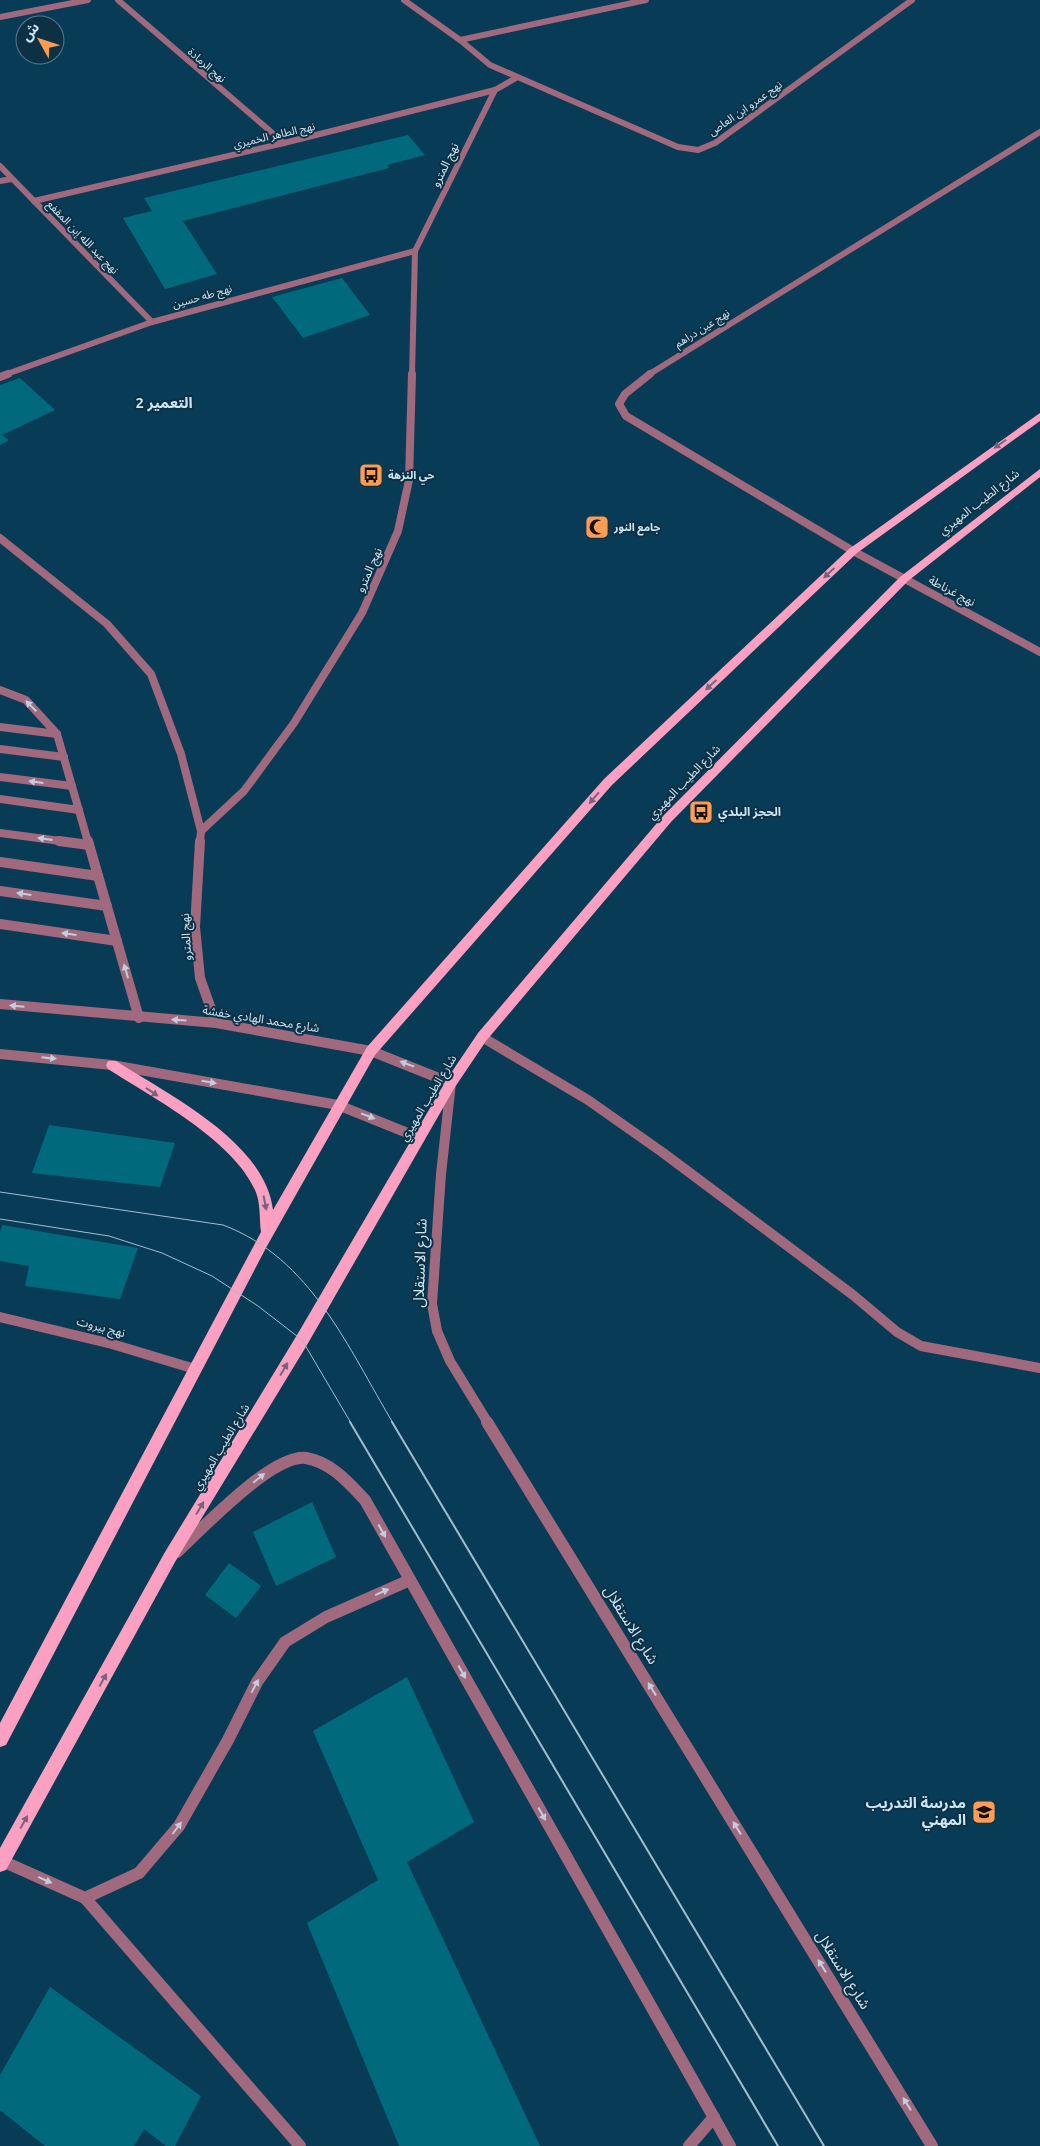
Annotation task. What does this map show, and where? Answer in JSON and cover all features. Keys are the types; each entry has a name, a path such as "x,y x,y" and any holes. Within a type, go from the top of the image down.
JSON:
{"main road":[{"path":"0,1739 266,1234 338,1105 371,1051 608,782 853,550 1040,416"},
{"name":"شارع الطيب المهيري","path":"1,1862 170,1557 302,1340 451,1083 482,1037 667,818 904,579 1040,472"},
{"path":"112,1065 228,1144 260,1185 265,1201 266,1234"}],"street":[{"path":"0,17 88,0"},
{"name":"نهج الرمادة","path":"118,0 284,143"},
{"name":"نهج عمرو ابن العاص","path":"404,0 460,40 490,65 516,78 678,147 698,150 715,143 912,0"},
{"path":"460,40 646,0"},
{"name":"نهج الطاهر الخميري","path":"34,201 284,143 495,90 516,78"},
{"name":"نهج المترو","path":"216,1023 200,978 195,927 201,831 244,791 294,723 362,613 398,532 409,480 415,251 495,90"},
{"name":"نهج عين دراهم","path":"853,550 626,416 619,404 642,379 1040,132"},
{"name":"نهج عبد الله إبن المقفع","path":"0,166 152,322"},
{"path":"0,181 12,178"},
{"name":"نهج طه حسين","path":"0,377 152,322 415,251"},
{"path":"0,538 107,624 151,674 180,754 201,831"},
{"name":"نهج غرناطة","path":"853,550 1040,652"},
{"path":"0,690 26,700 57,734 139,1018"},
{"path":"0,727 57,734"},
{"path":"0,749 64,757"},
{"path":"0,777 72,786"},
{"path":"0,800 79,810"},
{"path":"0,833 89,845"},
{"path":"0,862 98,876"},
{"path":"0,891 107,906"},
{"path":"0,924 117,941"},
{"name":"شارع محمد الهادي خفشة","path":"0,1004 139,1018 216,1023 371,1051 451,1083"},
{"path":"482,1037 588,1100 662,1152 853,1295 897,1332 921,1346 1040,1368"},
{"path":"0,1054 112,1065 338,1105 367,1115 420,1138"},
{"name":"شارع الاستقلال","path":"451,1083 441,1174 432,1304 437,1331 450,1361 932,2146"},
{"name":"نهج بيروت","path":"0,1318 112,1344 195,1369"},
{"path":"170,1557 260,1476 283,1462 301,1457 320,1461 346,1479 365,1500 730,2146"},
{"path":"85,1898 139,1873 180,1826 228,1740 257,1682 285,1642 326,1617 410,1580"},
{"path":"1,1862 85,1898 300,2146"},
{"path":"690,2146 714,2117"}],"building":[{"path":"408,135 425,155 387,165 389,168 183,221 217,274 165,289 123,218 152,211 144,198"},
{"path":"342,278 370,315 303,338 272,297"},
{"path":"20,378 55,410 2,435 9,440 0,445 0,385"},
{"path":"49,1125 175,1143 160,1187 32,1173"},
{"path":"2,1225 138,1248 120,1299 25,1286 29,1266 0,1261 0,1232"},
{"path":"312,1502 336,1557 276,1586 253,1532"},
{"path":"229,1563 261,1586 236,1618 205,1595"},
{"path":"407,1677 474,1822 407,1862 540,2146 399,2146 307,1923 378,1880 313,1731"},
{"path":"50,1987 201,2096 175,2146 166,2146 144,2129 134,2146 45,2146 0,2110 0,2075"}],"tram line":[{"path":"0,1192 223,1225 254,1240 280,1259 304,1282 324,1308 343,1336 393,1423"},
{"path":"0,1219 109,1236 162,1253 212,1276 258,1306 302,1340 351,1423"},
{"path":"350,1422 778,2146"},
{"path":"392,1422 824,2146"}],"place":[{"name":"حي النزهة","path":"371,475"},
{"name":"جامع النور","path":"597,527"},
{"name":"الحجز البلدي","path":"701,812"},
{"name":"مدرسة التدريب المهني","path":"984,1812"}],"district":[{"name":"التعمير 2","path":"164,403"}]}
